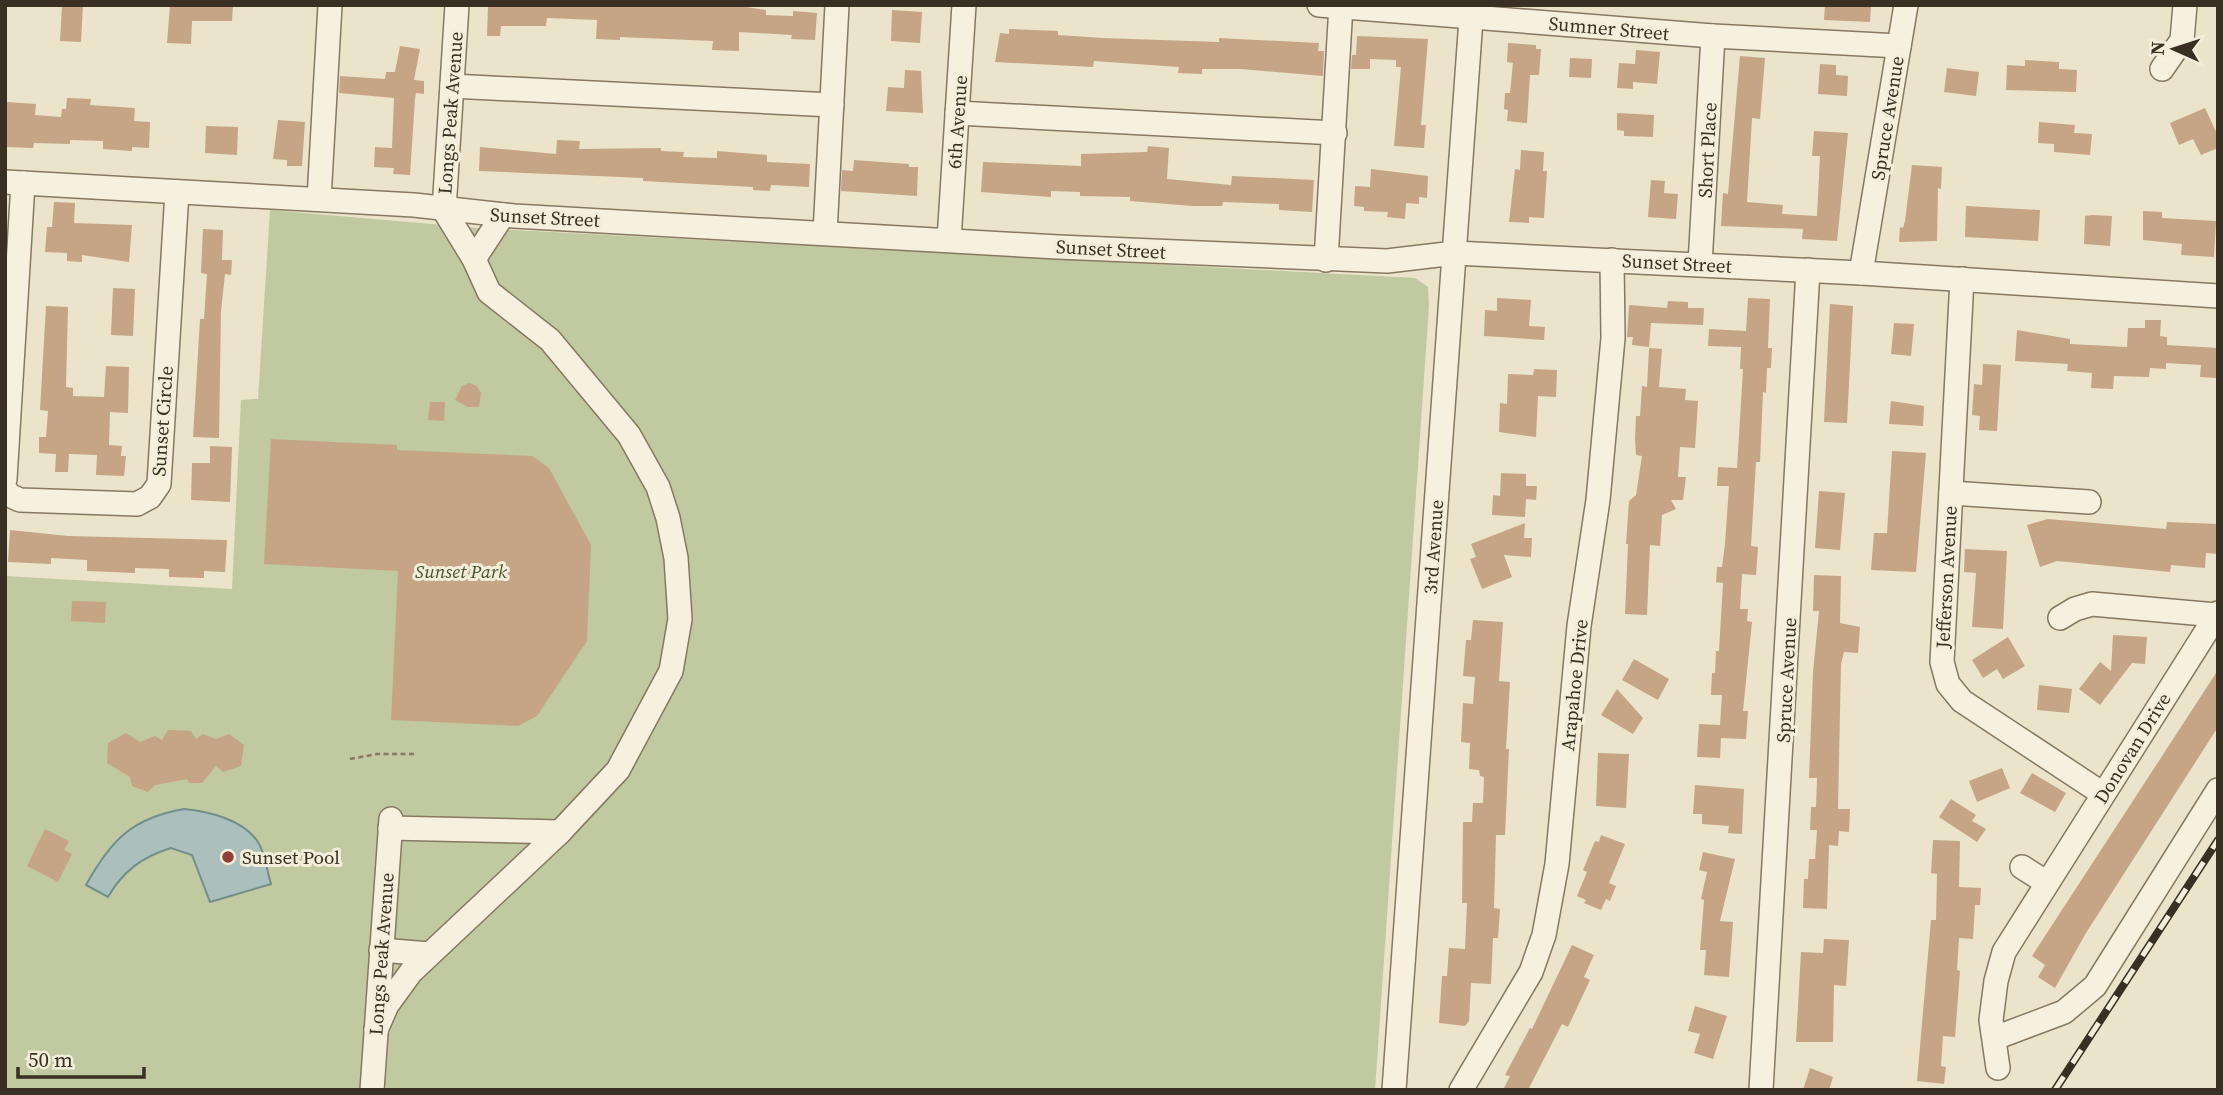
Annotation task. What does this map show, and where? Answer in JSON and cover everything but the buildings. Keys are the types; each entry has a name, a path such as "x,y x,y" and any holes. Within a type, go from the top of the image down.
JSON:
{"street":[{"path":"319,199 330,5"},
{"name":"Longs Peak Avenue","path":"372,1090 391,824 560,832 618,770 668,678 677,651 680,619 676,558 662,497 629,435 550,340 489,292 474,259 444,210 457,5"},
{"path":"825,233 837,5"},
{"name":"6th Avenue","path":"949,240 964,5"},
{"name":"Spruce Avenue","path":"1861,273 1906,5"},
{"path":"2162,69 2182,40 2185,5"},
{"path":"1326,260 1335,133 1334,6"},
{"name":"Sumner Street","path":"1334,6 1472,11 1713,36 1899,46"},
{"name":"3rd Avenue","path":"1394,1090 1472,11"},
{"name":"Short Place","path":"1700,264 1713,36"},
{"path":"452,86 832,105"},
{"path":"957,113 1335,133"},
{"path":"5,479 14,183"},
{"name":"Sunset Street","path":"14,183 319,199 503,215 1326,260 1387,261 1455,253 1808,270 2218,296"},
{"name":"Sunset Circle","path":"5,489 9,495 20,500 137,504 150,497 159,484 177,192"},
{"path":"474,259 503,215"},
{"name":"Arapahoe Drive","path":"1461,1090 1531,972 1545,935 1557,864 1579,626 1598,500 1613,338 1612,260"},
{"name":"Spruce Avenue","path":"1761,1090 1808,270"},
{"name":"Jefferson Avenue","path":"1962,279 1942,662 1948,684 1962,701 2103,794"},
{"path":"1951,493 2089,502"},
{"path":"2060,618 2075,609 2092,604 2217,614"},
{"name":"Donovan Drive","path":"1998,1068 1991,1020 1996,981 2004,953 2217,614"},
{"path":"1995,1038 2064,1012 2095,986 2218,790"},
{"path":"376,1030 399,987 429,954 560,832"},
{"path":"2022,867 2046,883"},
{"path":"381,950 429,954"}],"path":[{"path":"350,759 377,754 414,754"}],"green space":[{"name":"Sunset Park","path":"270,210 477,228 1415,278 1428,287 1429,306 1375,1090 5,1090 5,576 232,589 241,400 258,399"}],"shaded area":[{"name":"Sunset Pool","path":"184,809 225,818 252,834 262,851 271,884 210,902 192,855 171,848 134,866 108,897 86,885 105,855 125,834 150,818"}],"railway":[{"path":"2055,1090 2218,840"}],"place":[{"name":"Sunset Pool","path":"228,857"}]}
